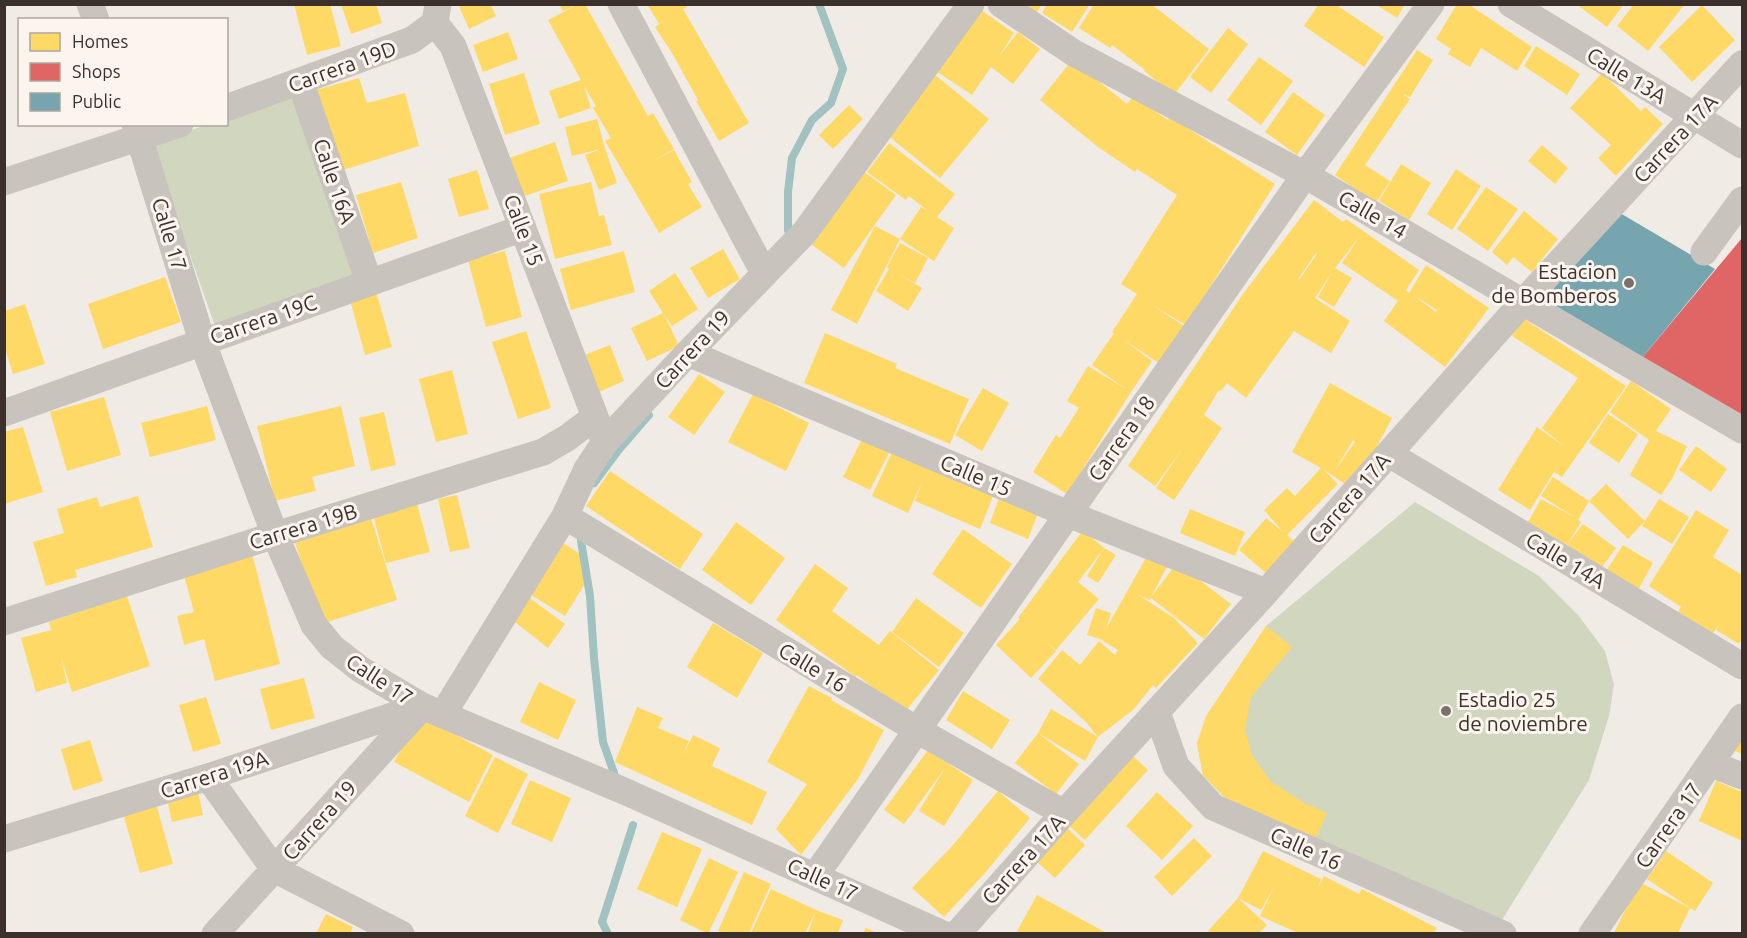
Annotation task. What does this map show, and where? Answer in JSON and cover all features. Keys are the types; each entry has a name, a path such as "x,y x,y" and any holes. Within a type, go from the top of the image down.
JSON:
{"street":[{"path":"621,4 764,273"},
{"name":"Carrera 19","path":"215,933 274,869 433,710 565,516 587,469 600,430 687,353 805,232 971,4"},
{"name":"Calle 14","path":"1001,4 1074,53 1305,175 1743,430"},
{"name":"Carrera 18","path":"815,876 1305,175 1431,4"},
{"name":"Calle 13A","path":"1511,4 1743,145"},
{"name":"Carrera 19D","path":"228,107 412,40 436,14"},
{"name":"Calle 15","path":"436,14 453,46 600,430"},
{"name":"Carrera 17A","path":"957,933 1266,592 1524,301 1743,64"},
{"name":"Calle 16A","path":"300,81 369,282"},
{"path":"4,182 138,132 170,126"},
{"name":"Calle 17","path":"138,132 202,341 275,535 315,625 332,647 360,669 433,710 624,791 944,933"},
{"path":"1704,252 1743,200"},
{"name":"Carrera 19C","path":"4,413 523,228"},
{"name":"Calle 15","path":"687,353 1068,514 1266,592"},
{"name":"Carrera 19B","path":"4,622 543,452 567,438 600,430"},
{"name":"Calle 14A","path":"1389,453 1743,666"},
{"name":"Calle 16","path":"565,516 916,730 1064,813"},
{"name":"Carrera 19A","path":"4,839 433,710"},
{"name":"Calle 16","path":"1157,711 1176,766 1213,807 1503,933"},
{"name":"Carrera 17","path":"1592,933 1743,717"},
{"path":"1711,764 1743,776"},
{"path":"208,777 274,869 401,933"}],"green space":[{"path":"295,93 359,276 215,326 151,144 203,126 228,126 228,117"},
{"path":"1415,502 1539,576 1578,615 1605,651 1614,685 1609,716 1589,780 1500,923 1224,797 1203,775 1197,743 1266,626"}],"building: Homes":[{"path":"294,4 330,4 341,46 307,55"},
{"path":"341,4 376,4 382,23 351,34"},
{"path":"458,4 490,4 496,16 469,29"},
{"path":"559,4 585,4 648,116 653,113 674,149 652,162 674,150 692,182 688,184 702,207 659,233 605,141 611,138 593,108 596,106 584,86 591,108 559,119 549,91 581,80 548,20 575,6 563,11"},
{"path":"647,4 686,4 687,7 683,9 749,123 719,141 672,53 655,27 669,18 659,24"},
{"path":"1014,4 1042,4 1033,18"},
{"path":"1047,4 1090,4 1072,32 1042,13"},
{"path":"1094,4 1151,4 1209,49 1174,95 1112,45 1110,48 1079,28"},
{"path":"1319,4 1335,4 1384,37 1364,67 1304,26"},
{"path":"1375,4 1405,4 1397,18"},
{"path":"1457,4 1468,4 1532,47 1517,71 1481,48 1470,67 1448,54 1451,49 1436,39"},
{"path":"1576,4 1624,4 1607,27"},
{"path":"1634,4 1685,4 1648,51 1617,26"},
{"path":"1702,5 1735,40 1692,82 1659,47"},
{"path":"978,8 1014,33 998,58 1018,32 1040,49 1013,84 991,67 972,95 936,71"},
{"path":"1228,28 1248,44 1211,93 1190,77"},
{"path":"508,32 518,59 483,72 473,45"},
{"path":"1536,46 1580,74 1567,95 1524,66"},
{"path":"1417,50 1433,60 1410,97 1403,94 1410,99 1365,165 1390,181 1376,203 1335,175"},
{"path":"1259,57 1293,81 1261,125 1227,100"},
{"path":"1072,60 1127,104 1133,96 1168,120 1170,117 1275,184 1186,325 1152,305 1187,328 1162,365 1124,340 1152,361 1067,494 1033,472 1056,435 1060,438 1079,408 1067,401 1088,366 1126,389 1092,365 1137,294 1121,284 1177,195 1137,169 1135,172 1098,147 1040,100"},
{"path":"524,73 540,124 505,135 489,84"},
{"path":"1602,73 1641,111 1645,107 1663,124 1616,176 1598,158 1611,145 1570,108"},
{"path":"934,74 989,119 940,178 886,134"},
{"path":"359,78 367,103 405,93 419,146 340,171 316,90"},
{"path":"1293,92 1325,115 1297,155 1265,132"},
{"path":"849,105 863,119 833,149 819,135"},
{"path":"597,119 617,183 599,190 585,155 601,149 572,156 565,127"},
{"path":"555,142 568,181 522,197 509,158"},
{"path":"889,143 955,194 937,217 954,228 934,261 900,239 921,207 928,211 909,196 906,200 867,172"},
{"path":"1542,145 1568,168 1555,184 1528,161"},
{"path":"1401,164 1431,183 1409,220 1379,201"},
{"path":"1456,169 1481,186 1452,230 1427,214"},
{"path":"477,170 489,209 459,217 448,179"},
{"path":"864,172 896,195 844,268 812,245"},
{"path":"401,182 418,238 373,253 356,195"},
{"path":"591,182 599,216 604,215 612,245 555,259 539,194"},
{"path":"1486,187 1518,209 1488,251 1457,229"},
{"path":"1314,200 1343,222 1346,219 1419,270 1406,290 1409,293 1426,265 1489,308 1445,367 1384,321 1398,301 1342,263 1360,236 1335,268 1352,278 1334,307 1318,297 1332,272 1315,298 1350,321 1331,353 1294,331 1246,398 1227,383 1221,391 1219,390 1204,415 1222,428 1174,500 1156,488 1182,449 1155,486 1128,466 1243,294","holes":["1317,254 1299,280 1298,279","1412,294 1437,310 1436,312"]},
{"path":"1524,211 1558,239 1532,272 1513,257 1507,265 1492,252"},
{"path":"875,226 900,239 857,324 831,310"},
{"path":"1607,241 1633,269 1618,284 1663,307 1647,333 1569,289 1581,265"},
{"path":"900,243 928,258 915,283 898,274 922,288 908,311 876,291"},
{"path":"723,249 740,279 708,298 690,268"},
{"path":"505,251 522,317 486,327 468,260"},
{"path":"624,251 635,292 571,310 560,269"},
{"path":"1742,272 1742,309 1725,294"},
{"path":"675,273 698,309 672,326 664,314 679,346 647,361 631,328 663,313 649,291"},
{"path":"165,277 181,322 103,349 88,304"},
{"path":"375,288 392,347 365,355 349,296"},
{"path":"25,304 45,364 13,374 5,348 5,311"},
{"path":"1523,318 1626,386 1562,477 1554,472 1530,510 1498,490 1537,427 1564,446 1542,428 1578,378 1512,336"},
{"path":"526,331 551,408 518,419 492,342"},
{"path":"825,333 897,364 895,368 969,399 950,444 804,383"},
{"path":"610,345 624,381 592,395 577,358"},
{"path":"452,370 468,434 436,442 419,379"},
{"path":"699,374 725,392 694,435 668,417"},
{"path":"1631,381 1671,409 1656,431 1687,446 1673,477 1661,495 1630,475 1649,440 1610,412"},
{"path":"1330,383 1392,418 1374,452 1349,487 1323,469 1338,484 1287,535 1294,541 1267,574 1239,550 1266,518 1283,532 1264,510 1287,488 1295,496 1321,468 1292,452","holes":["1353,440 1355,442 1335,470"]},
{"path":"983,388 1009,403 982,451 955,435"},
{"path":"753,394 809,423 786,471 728,442"},
{"path":"104,397 121,455 67,471 50,412"},
{"path":"207,406 216,440 150,457 141,423"},
{"path":"341,406 355,466 312,477 316,491 275,501 257,426"},
{"path":"384,412 396,465 371,471 359,418"},
{"path":"1608,414 1638,434 1619,463 1589,443"},
{"path":"23,427 43,492 4,504 4,432"},
{"path":"864,435 891,449 870,490 843,477"},
{"path":"1696,446 1727,469 1711,492 1679,470"},
{"path":"893,450 994,494 980,529 915,501 922,482 908,513 872,496"},
{"path":"610,471 703,534 680,569 586,506"},
{"path":"1553,477 1589,501 1578,520 1581,522 1567,545 1528,522 1541,499 1576,518 1541,496"},
{"path":"1606,484 1645,521 1628,539 1589,501"},
{"path":"457,495 470,548 450,552 438,499"},
{"path":"138,496 153,547 75,570 77,577 46,586 33,542 64,533 57,509 97,497 100,507"},
{"path":"999,498 1038,513 1028,539 990,523"},
{"path":"1659,499 1689,517 1672,544 1642,526"},
{"path":"417,504 430,552 386,563 373,515"},
{"path":"1190,509 1245,532 1235,556 1180,533"},
{"path":"1696,510 1729,530 1713,557 1742,575 1742,638 1739,644 1716,630 1721,622 1713,633 1678,612 1681,607 1649,586"},
{"path":"370,515 397,600 321,624 294,539"},
{"path":"736,522 785,558 751,605 702,570"},
{"path":"1583,524 1616,548 1600,570 1567,545"},
{"path":"963,529 1012,564 981,608 932,574"},
{"path":"1083,530 1104,548 1078,582 1099,599 1056,650 1047,643 1056,651 1031,678 996,645 1020,619 1018,618"},
{"path":"560,541 583,556 586,582 565,616 528,593"},
{"path":"1623,545 1653,563 1638,590 1606,571"},
{"path":"1104,548 1116,555 1098,583 1087,576"},
{"path":"252,553 280,664 215,681 204,639 184,645 177,616 194,612 183,572"},
{"path":"1147,556 1167,567 1151,597 1177,563 1231,604 1204,639 1151,598 1149,600 1137,594 1174,618 1198,643 1156,688 1153,685 1134,709 1098,737 1087,723 1038,679 1062,650 1080,665 1099,641 1115,655 1118,650 1100,639 1087,635 1096,608 1111,613 1106,629"},
{"path":"815,564 848,588 832,611 879,645 890,631 939,670 904,713 857,675 856,677 776,620"},
{"path":"127,596 150,666 72,692 61,657 67,683 36,692 21,638 51,630 49,622"},
{"path":"527,596 565,624 548,648 511,619"},
{"path":"916,598 964,633 939,667 892,632"},
{"path":"713,623 763,653 737,698 687,667"},
{"path":"1266,626 1292,647 1251,697 1245,730 1252,755 1270,781 1304,803 1327,813 1315,840 1224,797 1203,775 1197,743 1206,716"},
{"path":"304,678 315,718 271,730 260,689"},
{"path":"539,682 576,700 558,740 520,722"},
{"path":"809,686 884,730 858,779 801,855 776,829 807,784 767,762"},
{"path":"963,691 1010,720 992,749 946,720"},
{"path":"206,697 221,744 193,752 179,705"},
{"path":"637,707 663,718 658,728 689,741 681,759 693,735 720,748 712,766 767,792 752,825 615,762"},
{"path":"1051,709 1098,737 1085,761 1038,733"},
{"path":"419,715 493,755 469,802 394,762"},
{"path":"1742,727 1742,754 1733,750"},
{"path":"1038,733 1079,764 1056,794 1015,763"},
{"path":"90,740 103,781 73,791 61,749"},
{"path":"928,750 973,780 944,826 919,811 945,768 904,824 884,810"},
{"path":"1131,754 1148,770 1085,840 1067,824"},
{"path":"495,757 528,774 498,833 465,816"},
{"path":"530,780 571,798 552,842 511,824"},
{"path":"1716,781 1742,792 1742,841 1699,821"},
{"path":"998,791 1030,818 985,873 944,917 912,888 953,845"},
{"path":"198,792 203,815 172,822 167,799"},
{"path":"1157,792 1193,826 1162,860 1126,826"},
{"path":"156,804 173,864 140,873 123,813"},
{"path":"1067,828 1085,845 1055,878 1037,862"},
{"path":"662,832 702,849 677,907 637,889"},
{"path":"1194,838 1212,856 1172,896 1154,877"},
{"path":"1263,851 1321,879 1318,888 1324,876 1359,894 1362,889 1437,928 1434,933 1295,933 1260,916 1274,887 1261,910 1238,898"},
{"path":"1666,851 1713,883 1695,911 1647,879"},
{"path":"709,858 738,872 708,934 680,920"},
{"path":"744,872 771,884 749,933 718,931"},
{"path":"1639,882 1690,908 1678,933 1614,933"},
{"path":"771,889 843,920 838,933 808,933 815,913 805,933 751,933"},
{"path":"1037,895 1101,930 1107,933 1016,933"},
{"path":"1238,898 1267,925 1259,933 1211,933 1208,931"},
{"path":"326,914 353,927 350,933 316,933"},
{"path":"866,928 877,933 863,933"}],"building: Shops":[{"path":"1742,238 1742,417 1642,358"}],"building: Public":[{"name":"Estacion de Bomberos","path":"1620,213 1715,269 1642,358 1541,297"}],"waterway":[{"path":"788,230 788,192 792,158 812,120 831,103 843,69 819,4"},
{"path":"594,483 649,415"},
{"path":"581,541 590,596 603,742 614,773"},
{"path":"608,934 602,922 633,825"}],"place":[{"name":"Estacion de Bomberos","path":"1629,283"},
{"name":"Estadio 25 de noviembre","path":"1446,711"}]}
